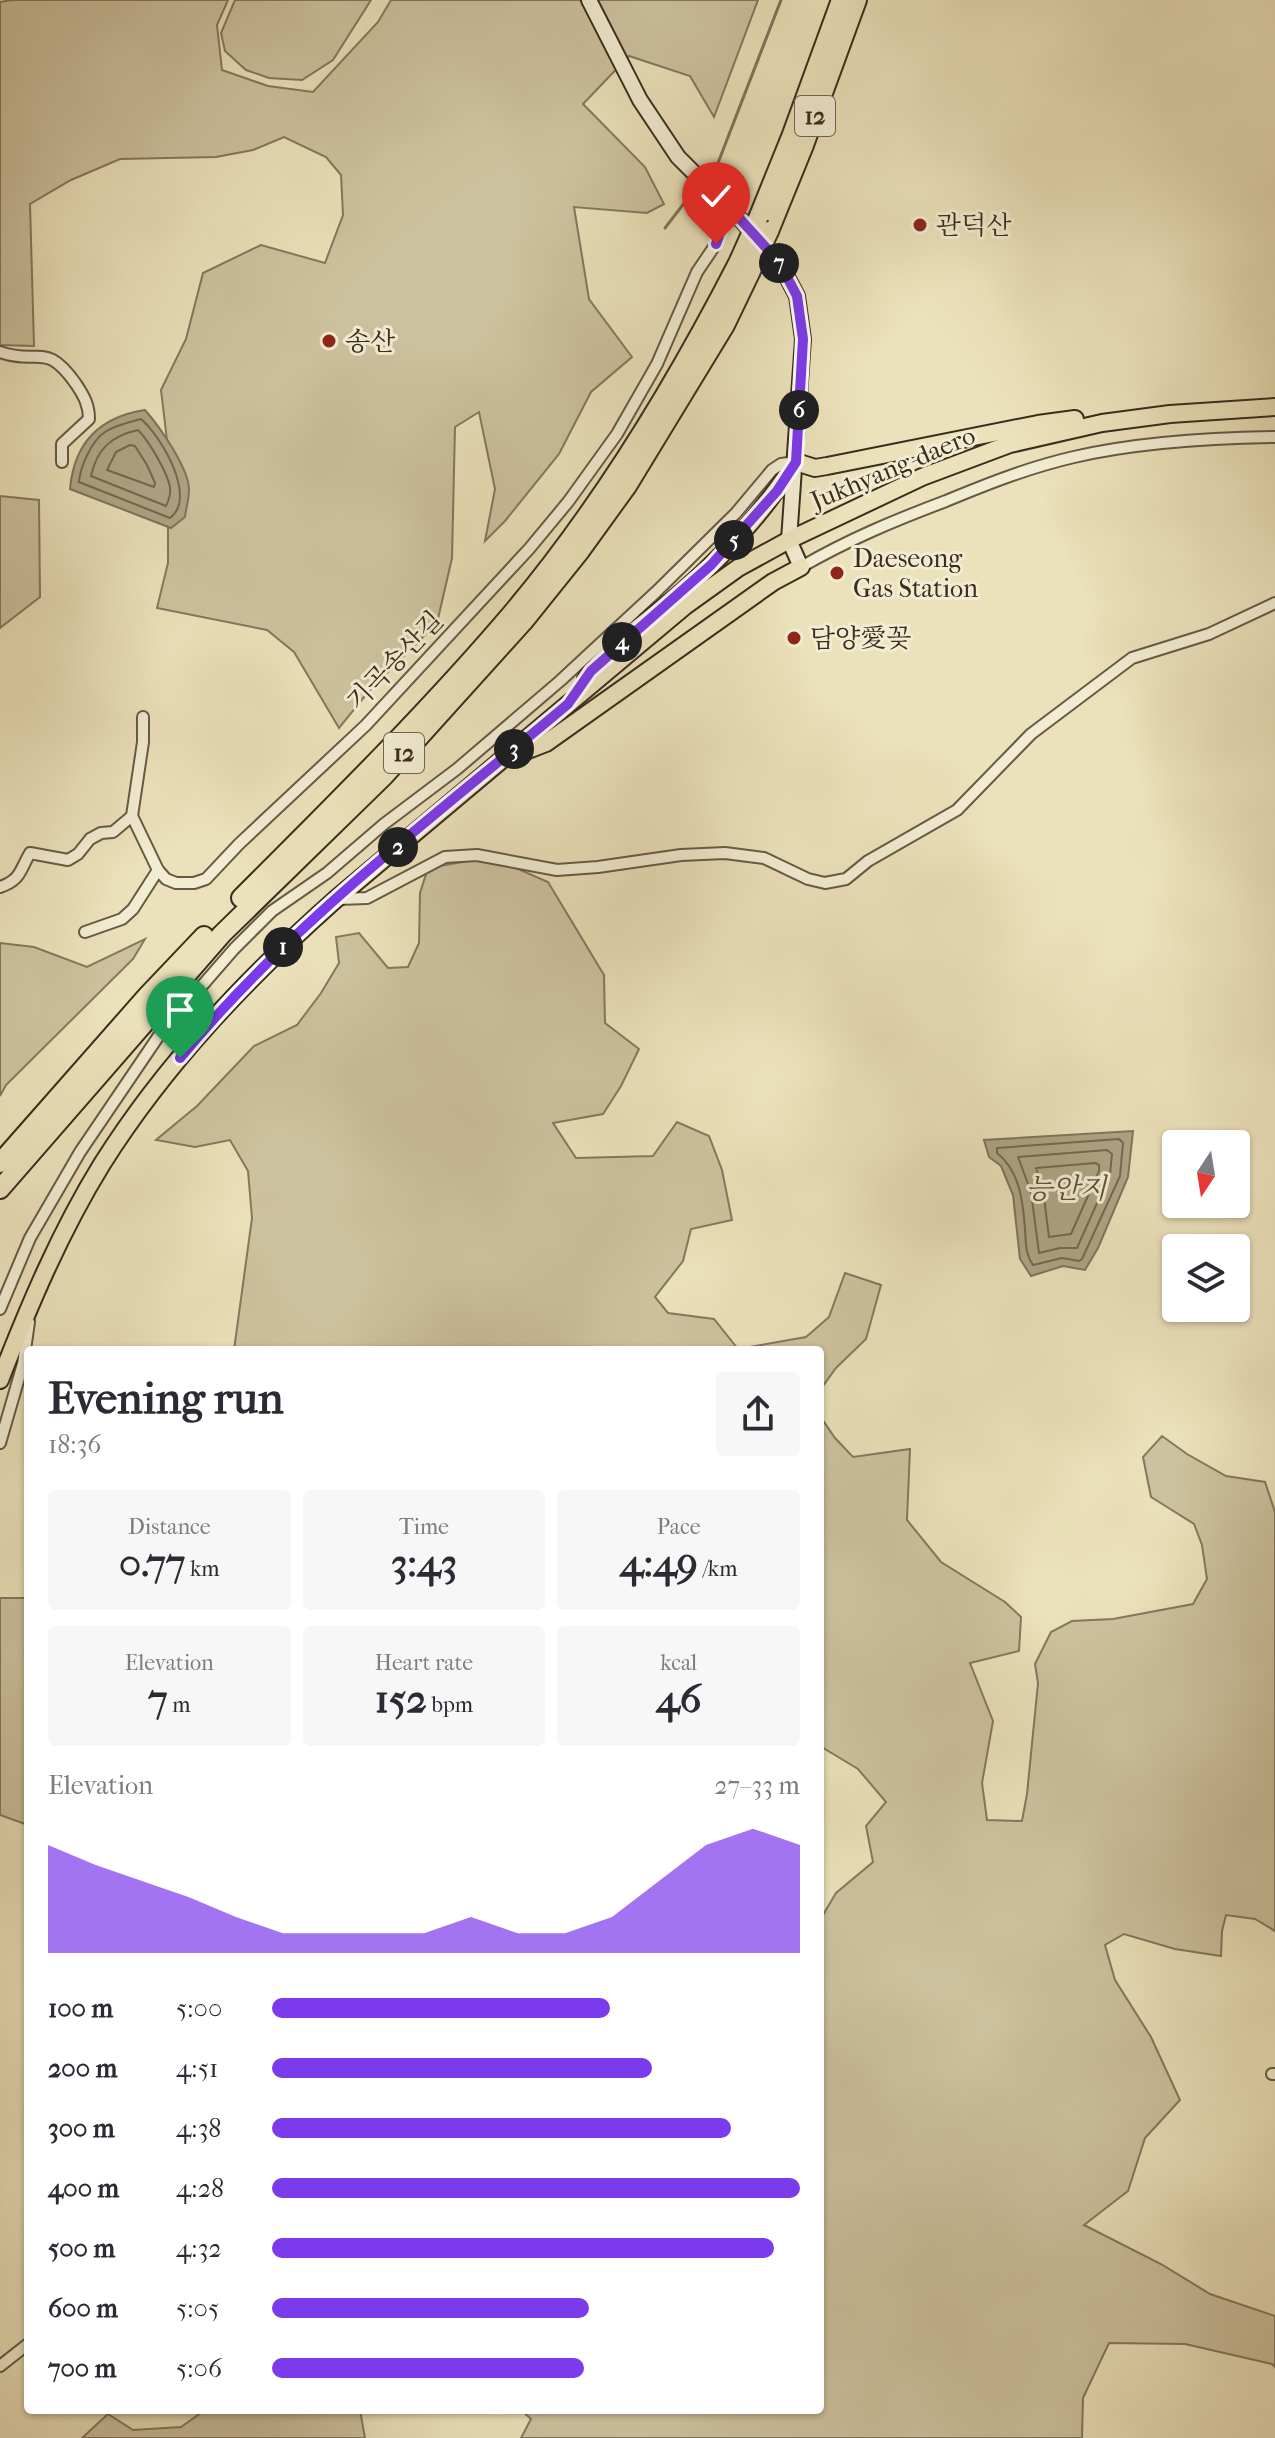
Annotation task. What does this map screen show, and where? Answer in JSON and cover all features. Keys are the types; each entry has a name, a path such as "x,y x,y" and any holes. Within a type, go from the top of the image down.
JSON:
{"highway":[{"name":"12","path":"764,224 791,137 841,0"},
{"name":"12","path":"0,1189 222,934 384,776 523,622 627,486 725,325 745,267 804,145 857,0"},
{"name":"12","path":"2,1161 147,996 374,764 513,611 574,533 664,398 745,267"}],"main road":[{"name":"Jukhyang-daero","path":"0,1380 32,1301 101,1166 138,1110 218,1011 336,899 685,606 738,568 789,540 922,477 1010,444 1078,427 1124,420 1275,407"},
{"path":"568,704 591,671 711,565 777,491 796,462 815,468 1038,424 1082,418 1124,420"},
{"path":"502,760 546,743 773,582 801,567"}],"street":[{"path":"589,0 640,100 678,157 779,262 797,296 803,339 789,540 801,567 841,544 897,519 999,480 1073,457 1139,446 1275,437"},
{"name":"기곡송산길","path":"158,870 166,879 176,883 206,879 366,725 529,549 568,502 617,434 637,400 677,322 697,272 716,244 728,210"},
{"path":"0,352 12,356 37,355 54,359 64,367 84,397 89,408 89,419 62,444 62,462"},
{"path":"0,1309 30,1238 80,1152 160,1034 234,949 272,911 327,873 384,824 457,769 560,681 736,513 772,470 781,464 796,462"},
{"path":"336,899 367,898 445,857 477,855 557,870 681,855 725,853 764,858 808,879 825,883 846,879 868,861 957,810 1031,734 1132,658 1209,634 1275,603"},
{"path":"85,932 122,919 133,909 158,870 132,816 143,742 143,717"},
{"path":"0,887 12,883 30,853 68,860 78,854 90,839 101,833 113,832 132,816"},
{"path":"26,1346 32,1301"},
{"path":"0,1443 24,1357"},
{"path":"0,2366 24,2347"}],"shaded area":[{"path":"228,0 217,25 222,70 268,86 313,92 378,22 391,0 758,0 714,117 690,76 629,56 583,104 645,167 664,204 647,213 574,207 589,299 632,357 591,392 559,454 485,541 495,489 479,412 455,427 452,558 437,623 369,691 339,728 294,652 267,630 157,608 168,563 168,449 161,390 186,339 203,273 261,245 325,263 343,215 341,175 326,157 284,137 253,150 216,157 120,159 71,180 30,204 34,346 0,345 0,2"},
{"path":"235,0 371,0 333,60 302,80 269,78 246,70 225,51 221,33"},
{"path":"0,496 39,500 40,597 0,628"},
{"path":"474,860 516,868 548,882 604,975 605,1023 639,1049 603,1114 553,1123 576,1158 653,1156 677,1122 709,1136 722,1170 732,1220 691,1229 683,1261 655,1297 668,1313 714,1319 736,1346 235,1346 252,1218 248,1171 230,1140 195,1147 156,1140 197,1106 254,1046 297,1025 339,963 336,937 359,933 388,968 408,967 419,943 420,893 428,868"},
{"path":"145,939 133,959 6,1085 0,1096 0,943 34,947 87,967"},
{"path":"845,1273 881,1285 866,1339 824,1384 824,1346 755,1346 806,1337 829,1317"},
{"path":"824,1422 853,1457 910,1449 907,1520 941,1562 1005,1602 1021,1617 1019,1651 970,1663 993,1721 982,1783 987,1820 1022,1821 1038,1683 1035,1664 1051,1632 1072,1621 1113,1619 1193,1604 1207,1579 1202,1545 1194,1524 1151,1497 1143,1457 1162,1436 1226,1476 1265,1482 1275,1512 1275,1931 1255,1919 1226,1915 1221,1956 1175,1949 1124,1934 1105,1945 1115,1980 1151,2037 1180,2100 1145,2138 1128,2191 1084,2225 1161,2264 1210,2294 1275,2316 1275,2367 1185,2344 1109,2343 1083,2398 1082,2438 521,2438 531,2419 525,2414 824,2414 824,1913 836,1893 873,1862 866,1826 886,1802 858,1769 824,1748"},
{"path":"0,1598 24,1598 24,1824 0,1815"},
{"path":"108,2414 133,2430 181,2427 199,2414 361,2414 365,2438 82,2438"}],"water":[{"path":"145,410 172,448 188,481 185,517 171,528 70,489 77,458 92,435 114,419"},
{"name":"능안지","path":"1133,1131 1128,1177 1098,1248 1085,1270 1063,1266 1031,1276 1020,1259 1013,1195 1001,1166 989,1157 984,1140"}],"waterway":[{"path":"718,163 781,0"},
{"path":"665,228 692,193"}],"place":[{"name":"관덕산","path":"920,225"},
{"name":"송산","path":"329,341"},
{"name":"Daeseong Gas Station","path":"837,573"},
{"name":"담양愛꽂","path":"794,638"}],"route":[{"path":"180,1058 218,1011 294,936 568,704 591,671 699,578 777,491 796,462 803,339 797,296 779,262 728,210 716,244"}]}
